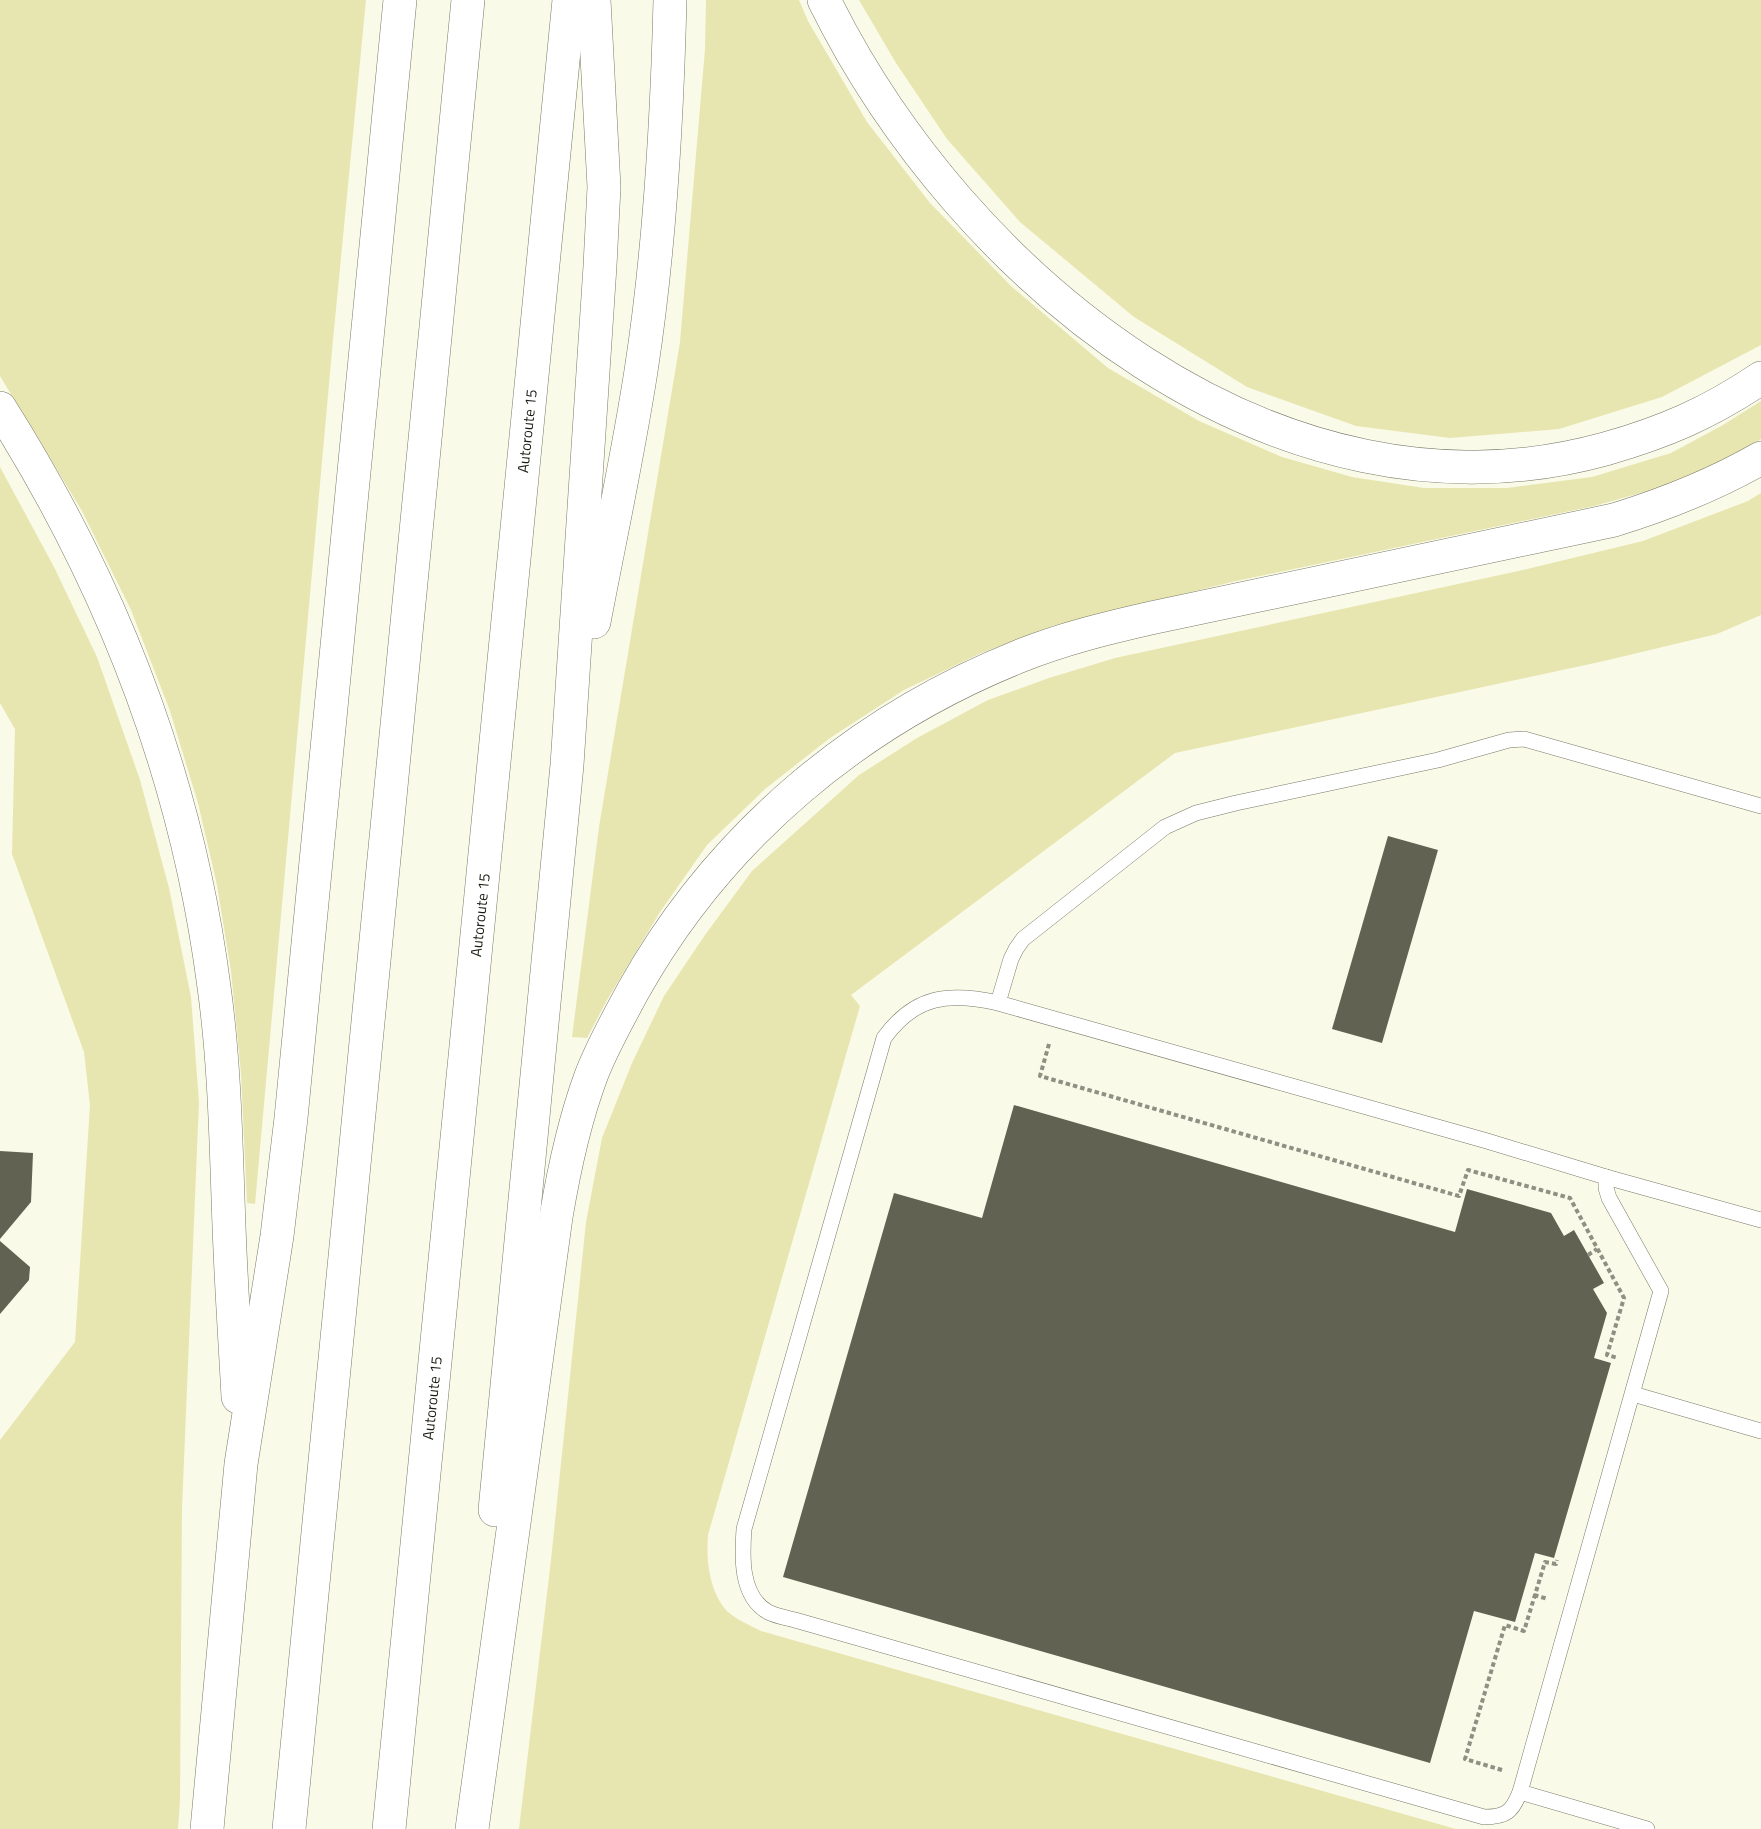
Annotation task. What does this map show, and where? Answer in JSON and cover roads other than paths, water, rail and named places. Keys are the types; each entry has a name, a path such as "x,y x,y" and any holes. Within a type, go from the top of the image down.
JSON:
{"highway":[{"path":"207,1829 241,1464 278,1236 291,1118 400,0"},
{"path":"289,1829 468,0"},
{"name":"Autoroute 15","path":"389,1829 569,0"},
{"path":"467,1829 505,1400 567,765 604,187 594,0"},
{"path":"567,765 641,371 664,156 669,74 670,0"},
{"path":"824,0 868,80 918,153 980,225 1010,255 1073,310 1132,355 1198,394 1269,429 1343,452 1417,466 1453,468 1526,465 1594,452 1659,432 1692,419 1761,378"},
{"path":"0,408 42,477 78,543 112,617 150,713 192,862 214,987 222,1072 241,1464"},
{"path":"472,1829 556,1217 580,1107 613,1027 662,943 700,889 748,835 804,783 863,738 928,699 1022,655 1097,631 1151,618 1606,522 1691,494 1761,458"}],"lane":[{"path":"998,1003 1016,949 1034,929 1154,834 1182,819 1219,807 1438,760 1509,740 1524,739 1761,806"},
{"path":"1606,1177 1609,1198 1661,1291 1520,1792 1514,1806 1506,1814 1484,1817 795,1620 768,1612 758,1604 750,1591 743,1571 744,1529 884,1038 892,1027 908,1013 940,998 957,996 998,1003 1761,1220"},
{"path":"1633,1394 1761,1431"},
{"path":"1520,1792 1647,1829"}]}
